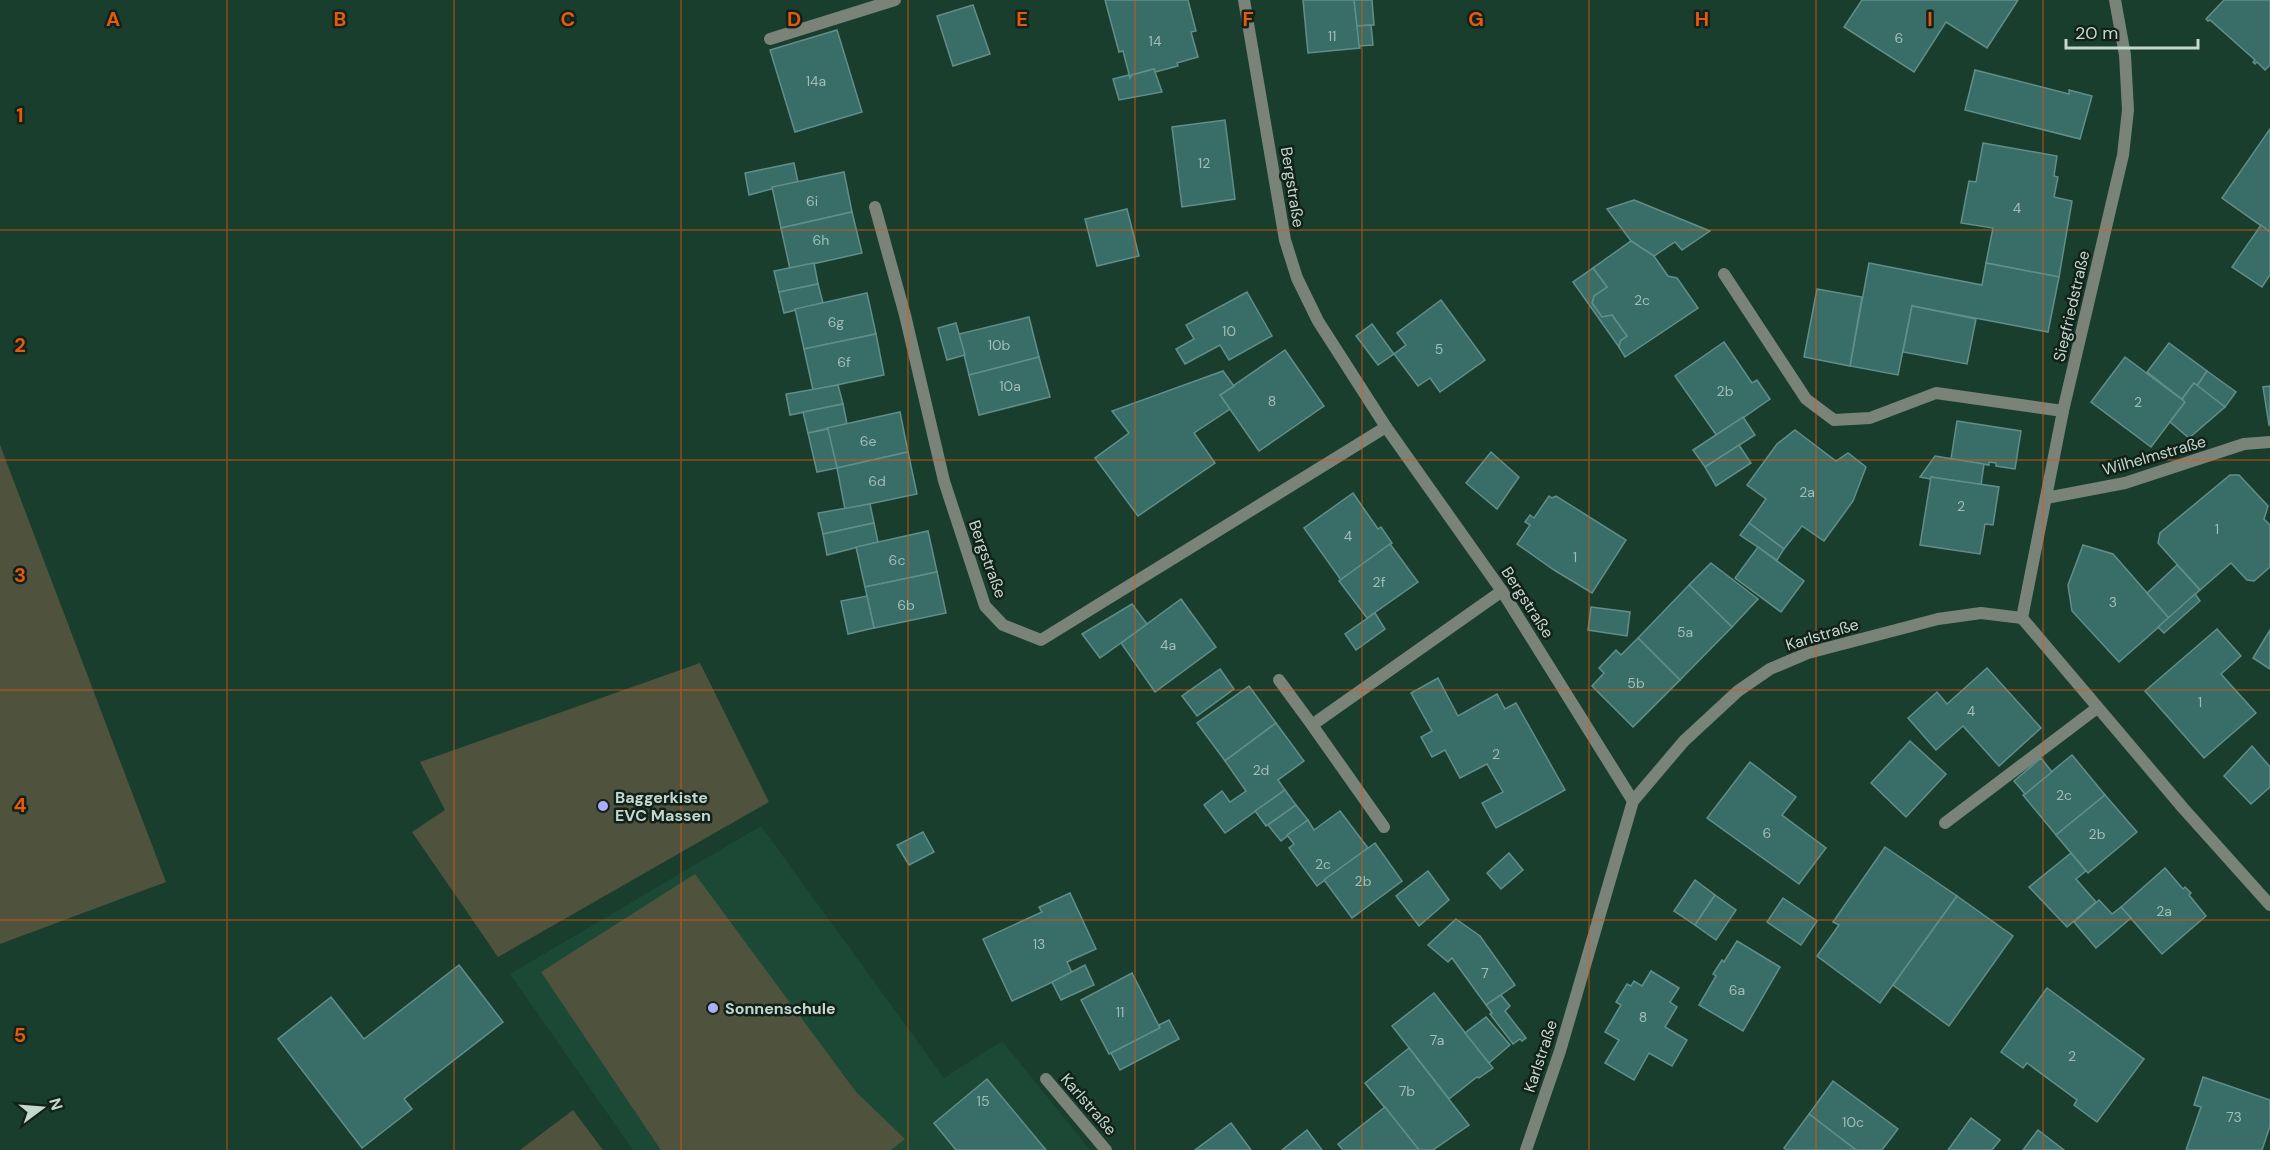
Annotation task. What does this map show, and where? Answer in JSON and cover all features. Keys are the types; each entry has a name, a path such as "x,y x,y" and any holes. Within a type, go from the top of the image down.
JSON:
{"street":[{"path":"770,39 895,0"},
{"name":"Bergstraße","path":"1244,0 1285,240 1297,278 1318,321 1386,427 1503,591 1633,801"},
{"name":"Siegfriedstraße","path":"2022,618 2063,411 2123,154 2128,110 2126,66 2115,0"},
{"name":"Bergstraße","path":"875,207 906,315 944,481 985,606 1003,625 1041,640 1386,427"},
{"path":"1724,274 1806,399 1834,420 1870,418 1936,393 2063,411"},
{"name":"Wilhelmstraße","path":"2046,498 2125,483 2244,444 2270,442"},
{"path":"1312,725 1503,591"},
{"name":"Karlstraße","path":"1526,1150 1560,1051 1633,801 1684,741 1738,691 1770,669 1808,653 1938,619 1981,613 2022,618"},
{"path":"2022,618 2182,808 2270,905"},
{"path":"1279,680 1384,827"},
{"path":"1945,823 2097,708"},
{"name":"Karlstraße","path":"1046,1079 1106,1150"}],"shaded area":[{"path":"0,445 166,882 0,944"},
{"name":"Baggerkiste EVC Massen","path":"700,663 769,802 498,957 412,832 445,810 420,762"},
{"name":"Sonnenschule","path":"761,826 944,1078 1002,1041 1090,1150 633,1150 510,974"},
{"path":"695,874 856,1092 905,1139 891,1150 661,1150 541,972"},
{"path":"573,1110 603,1150 520,1150"}],"building":[{"path":"1105,0 1188,0 1196,31 1191,32 1198,57 1177,63 1178,66 1155,72 1154,69 1132,75 1130,78 1123,51 1119,52"},
{"path":"1303,0 1354,0 1360,48 1308,53"},
{"path":"1354,0 1372,0 1374,25 1357,26"},
{"path":"1862,0 2018,0 1987,48 1946,22 1914,72 1844,27"},
{"path":"2224,0 2270,0 2270,65 2265,70 2257,62 2255,64 2253,62 2255,60 2206,19"},
{"path":"973,5 990,54 953,66 937,16"},
{"path":"1371,25 1373,45 1359,46 1357,26"},
{"path":"837,30 862,112 795,132 770,50"},
{"path":"1154,69 1162,92 1119,100 1113,79 1129,75 1130,78 1132,75"},
{"path":"1975,70 2069,94 2069,90 2092,96 2080,139 1965,110"},
{"path":"1225,120 1235,199 1182,207 1172,127"},
{"path":"2270,129 2270,232 2222,198"},
{"path":"1983,143 2057,156 2054,176 2058,177 2054,197 2072,201 2059,277 1986,263 1993,228 1961,223 1969,181 1976,182"},
{"path":"794,163 798,182 749,195 745,173"},
{"path":"844,172 852,212 781,228 772,187"},
{"path":"1634,200 1710,231 1682,250 1675,242 1654,256 1631,241 1607,209"},
{"path":"1127,209 1139,256 1097,266 1085,219"},
{"path":"852,212 862,253 790,269 781,228"},
{"path":"2261,225 2270,232 2270,275 2262,287 2232,267"},
{"path":"1631,241 1654,256 1668,276 1677,278 1698,308 1625,357 1619,347 1620,341 1627,336 1612,315 1602,317 1592,303 1594,296 1607,287 1593,268"},
{"path":"814,263 818,284 779,292 774,271"},
{"path":"1869,263 1982,285 1986,263 2059,277 2048,332 1912,306 1898,375 1850,366"},
{"path":"1593,268 1607,287 1594,296 1592,303 1602,317 1612,315 1627,336 1620,341 1619,347 1573,282"},
{"path":"818,284 823,303 784,313 779,292"},
{"path":"1817,289 1862,297 1850,366 1804,357"},
{"path":"1247,292 1272,336 1229,360 1220,345 1185,364 1176,349 1194,339 1186,325"},
{"path":"867,293 876,334 804,349 795,309"},
{"path":"1441,300 1485,360 1440,392 1430,378 1418,386 1394,354 1406,345 1397,333"},
{"path":"1912,306 1976,319 1967,364 1903,352"},
{"path":"1029,317 1039,357 969,375 959,334"},
{"path":"956,323 965,355 947,360 938,328"},
{"path":"1372,324 1394,354 1378,365 1356,336"},
{"path":"876,334 884,375 813,390 804,349"},
{"path":"1724,342 1752,383 1757,380 1770,399 1717,436 1675,376"},
{"path":"2169,343 2207,371 2197,386 2194,383 2182,399 2147,372"},
{"path":"1285,350 1324,406 1259,451 1220,395"},
{"path":"1039,357 1050,397 979,415 969,375"},
{"path":"2125,357 2185,402 2151,447 2091,402"},
{"path":"1223,371 1234,386 1220,395 1230,409 1194,433 1215,463 1138,516 1095,458 1129,433 1112,411"},
{"path":"2207,371 2236,392 2225,407 2197,386"},
{"path":"2194,383 2225,407 2189,438 2170,422 2185,402 2182,399"},
{"path":"838,385 843,404 790,415 786,394"},
{"path":"2270,386 2270,425 2269,425 2263,387"},
{"path":"843,404 847,424 808,433 803,412"},
{"path":"900,412 908,452 837,468 827,428"},
{"path":"1743,417 1755,435 1705,467 1693,450"},
{"path":"1957,421 2021,431 2015,469 1996,466 1996,463 1989,462 1989,465 1951,459"},
{"path":"828,429 837,468 817,472 808,433"},
{"path":"1795,430 1836,461 1848,453 1866,467 1853,501 1824,541 1802,526 1784,549 1749,523 1766,499 1747,485 1777,444"},
{"path":"1739,445 1751,463 1716,486 1705,467"},
{"path":"908,452 917,494 845,509 837,468"},
{"path":"1491,452 1519,477 1497,509 1466,483"},
{"path":"1935,456 1984,464 1981,485 1920,477"},
{"path":"2230,475 2239,475 2268,506 2264,519 2270,525 2270,567 2254,581 2247,580 2231,563 2200,590 2158,543 2160,533"},
{"path":"1931,477 1999,487 1993,525 1985,524 1980,554 1920,545"},
{"path":"1353,493 1378,529 1381,527 1392,543 1341,580 1304,528"},
{"path":"1549,496 1552,498 1556,496 1626,540 1592,593 1517,544 1530,525 1525,522 1530,515 1534,518"},
{"path":"870,504 874,523 823,534 818,513"},
{"path":"874,523 878,542 827,555 823,534"},
{"path":"1749,523 1784,549 1777,560 1740,535"},
{"path":"928,531 937,572 865,587 856,547"},
{"path":"1390,544 1418,582 1367,618 1339,581"},
{"path":"2083,545 2113,554 2169,618 2119,662 2072,611 2068,585"},
{"path":"1758,547 1804,581 1781,612 1735,578"},
{"path":"1711,563 1758,599 1732,627 1689,585"},
{"path":"2177,565 2200,590 2169,618 2147,593"},
{"path":"937,572 946,613 874,628 865,587"},
{"path":"1689,585 1732,627 1680,680 1638,638"},
{"path":"2195,594 2200,601 2164,633 2158,627"},
{"path":"867,596 874,628 848,634 841,601"},
{"path":"1181,599 1216,647 1155,692 1121,643"},
{"path":"1132,604 1147,624 1100,658 1082,634"},
{"path":"1591,607 1630,612 1627,636 1588,630"},
{"path":"1375,613 1385,629 1356,650 1345,634"},
{"path":"2217,629 2241,656 2221,674 2256,713 2204,758 2145,691"},
{"path":"2270,630 2270,669 2253,658"},
{"path":"1638,638 1680,680 1633,727 1592,686 1604,673 1599,668 1616,650 1621,655"},
{"path":"1987,668 2041,728 1999,766 1963,726 1936,750 1908,718 1937,692 1947,704"},
{"path":"1220,669 1234,689 1197,716 1182,696"},
{"path":"1438,678 1458,716 1497,694 1505,709 1516,703 1565,790 1496,828 1482,803 1503,792 1487,764 1460,778 1445,750 1432,757 1421,737 1432,731 1411,693"},
{"path":"1249,686 1276,723 1225,761 1197,723"},
{"path":"1276,723 1304,761 1278,780 1285,790 1225,833 1204,805 1222,791 1230,802 1246,791 1225,761"},
{"path":"1910,741 1946,774 1906,817 1871,783"},
{"path":"2252,746 2270,767 2270,787 2251,804 2224,776"},
{"path":"2072,755 2105,795 2056,835 2023,795"},
{"path":"2041,758 2052,772 2025,794 2014,781"},
{"path":"1750,762 1796,797 1782,815 1826,848 1799,884 1707,818"},
{"path":"1285,790 1296,805 1266,826 1255,811"},
{"path":"2105,795 2137,832 2088,873 2056,835"},
{"path":"1296,805 1308,820 1281,841 1268,825"},
{"path":"1340,811 1368,848 1317,886 1289,848 1294,844 1287,835 1308,820 1314,830"},
{"path":"923,832 934,852 909,865 897,845"},
{"path":"1375,843 1402,881 1352,918 1324,880"},
{"path":"1885,847 1957,896 1880,1003 1817,956 1839,925 1833,922"},
{"path":"1509,853 1523,870 1501,889 1487,873"},
{"path":"2071,853 2086,871 2076,879 2096,902 2067,927 2029,887"},
{"path":"2165,868 2183,889 2185,887 2191,893 2189,895 2206,916 2162,954 2121,907"},
{"path":"1428,871 1449,900 1419,926 1396,896"},
{"path":"1695,880 1715,895 1695,925 1674,911"},
{"path":"1070,893 1096,949 1067,962 1072,973 1012,1001 983,939 1042,912 1039,907"},
{"path":"1715,895 1736,910 1716,940 1695,925"},
{"path":"1957,896 2013,936 1949,1026 1893,985"},
{"path":"1783,898 1817,921 1801,945 1767,922"},
{"path":"2099,900 2112,914 2121,907 2131,918 2096,948 2074,922"},
{"path":"1456,919 1480,936 1515,985 1486,1005 1452,958 1448,962 1428,945"},
{"path":"1737,941 1780,967 1743,1031 1699,1005 1716,976 1713,974 1722,960 1724,962"},
{"path":"459,965 503,1022 404,1099 412,1109 362,1148 278,1039 331,997 364,1039"},
{"path":"1085,965 1094,985 1061,1000 1052,982"},
{"path":"1651,971 1679,988 1670,1002 1677,1007 1665,1027 1687,1040 1672,1066 1649,1053 1634,1080 1605,1063 1619,1040 1605,1032 1621,1005 1616,1002 1627,984 1631,986 1634,981 1642,986"},
{"path":"1132,973 1160,1028 1109,1054 1081,1000"},
{"path":"2047,988 2144,1059 2097,1122 2074,1105 2077,1100 2027,1063 2023,1068 2001,1052"},
{"path":"1434,993 1493,1068 1479,1078 1477,1077 1449,1099 1392,1026"},
{"path":"1501,995 1510,1006 1505,1011 1526,1038 1522,1041 1520,1039 1513,1044 1490,1014 1492,1013 1486,1005"},
{"path":"1486,1017 1510,1045 1489,1063 1465,1033"},
{"path":"1169,1020 1179,1039 1120,1070 1111,1053 1160,1028 1159,1025"},
{"path":"1409,1048 1469,1125 1433,1150 1419,1150 1365,1083"},
{"path":"2203,1077 2270,1100 2270,1126 2262,1150 2186,1150 2201,1107 2194,1105"},
{"path":"987,1079 1046,1150 956,1150 934,1123"},
{"path":"1833,1081 1898,1129 1882,1150 1856,1150 1809,1114"},
{"path":"1385,1107 1419,1150 1343,1150 1338,1144"},
{"path":"1809,1114 1856,1150 1787,1150 1784,1148"},
{"path":"1971,1118 2000,1140 1992,1150 1948,1150"},
{"path":"1231,1123 1251,1150 1195,1150"},
{"path":"1307,1130 1322,1150 1282,1150"},
{"path":"2038,1130 2064,1150 2023,1150"}],"place":[{"name":"Baggerkiste EVC Massen","path":"603,806"},
{"name":"Sonnenschule","path":"713,1008"}]}
